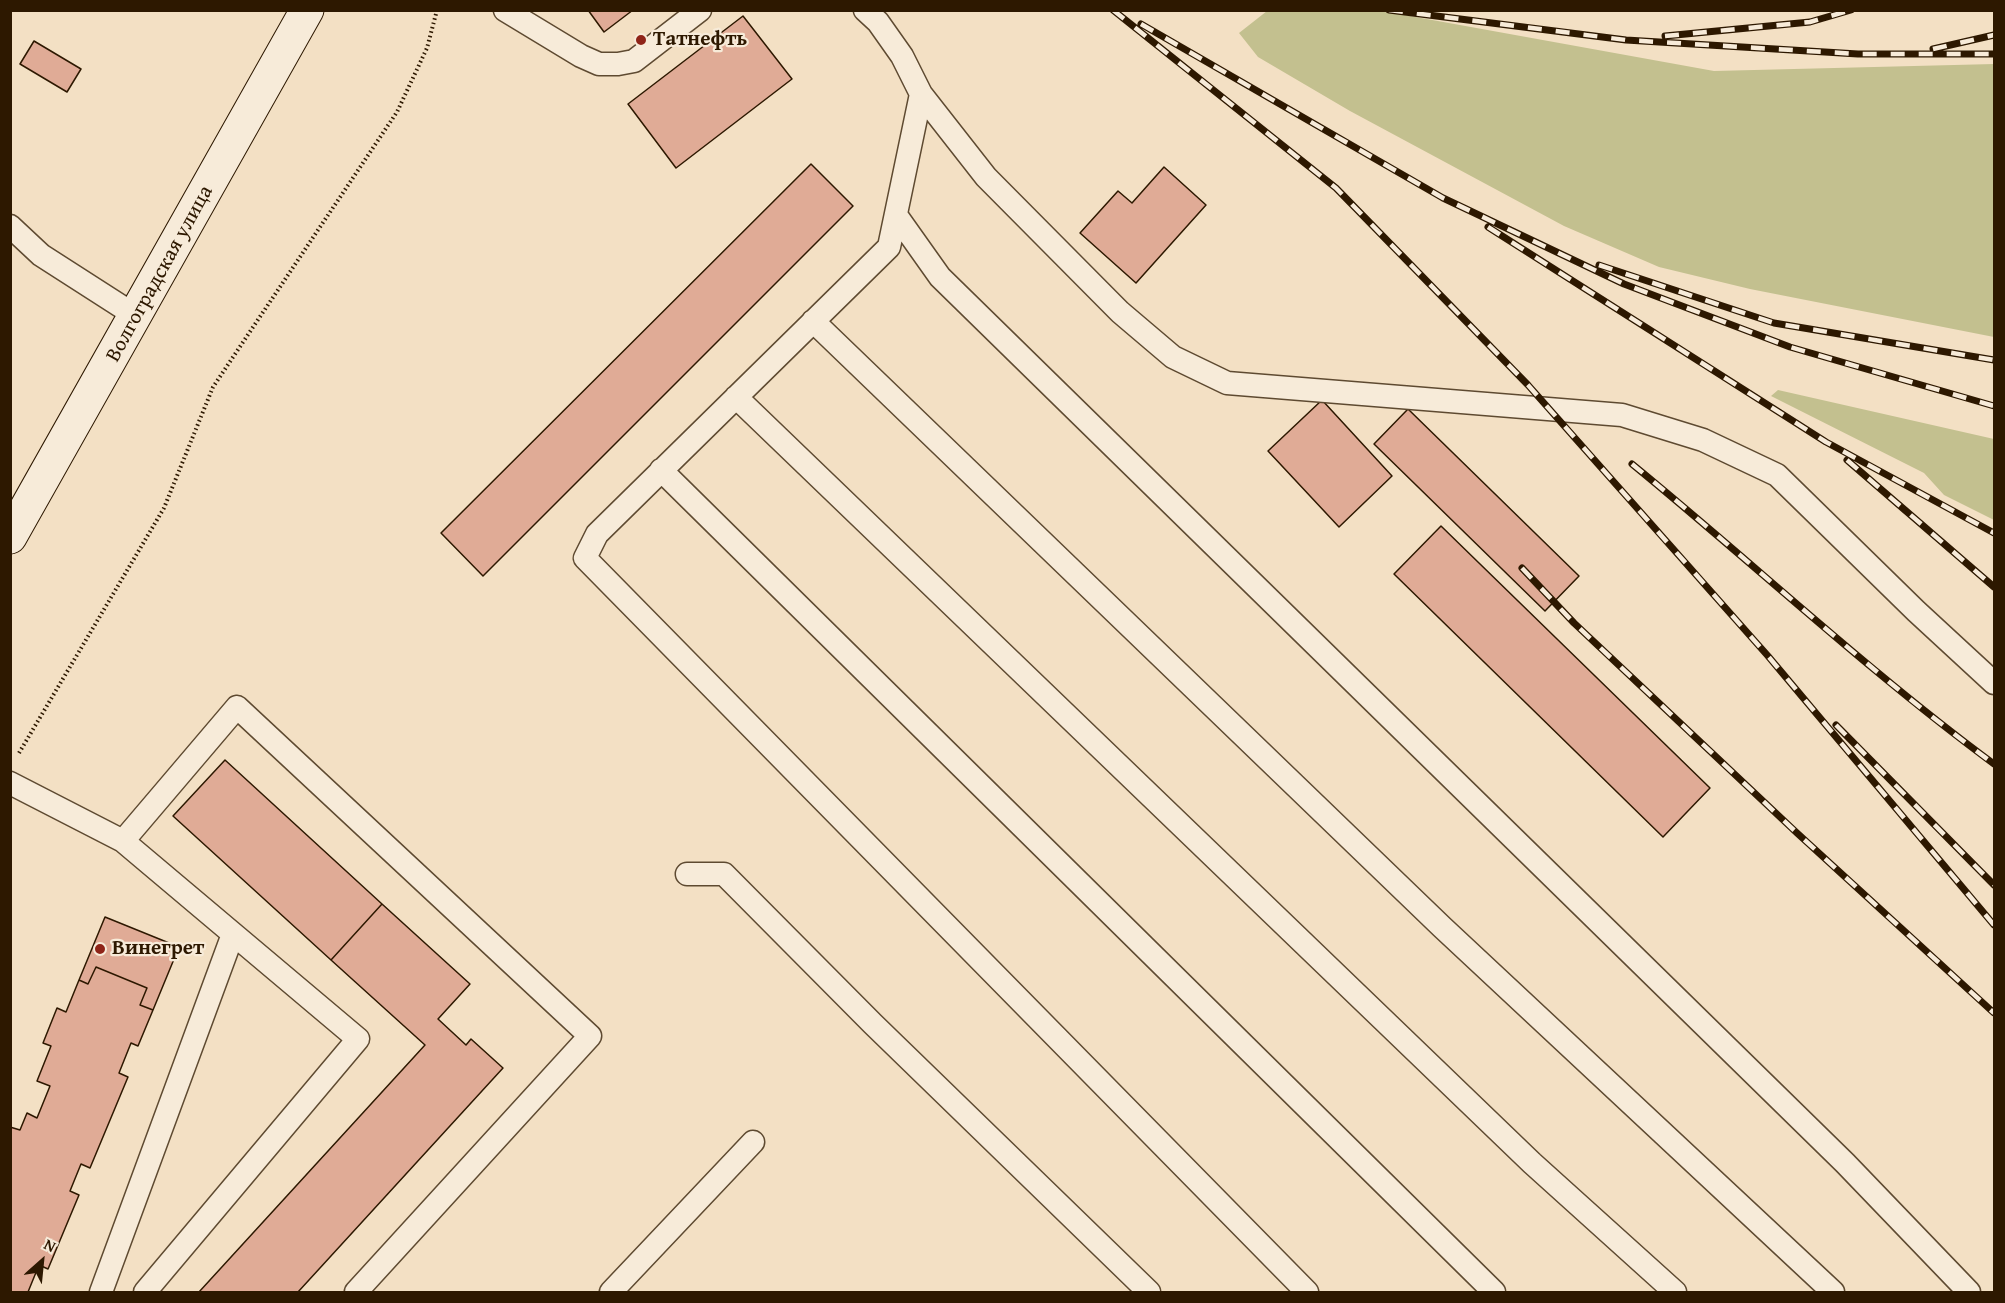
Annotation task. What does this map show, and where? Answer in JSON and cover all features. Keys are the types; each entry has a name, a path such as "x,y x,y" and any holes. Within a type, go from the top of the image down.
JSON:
{"main road":[{"name":"Волгоградская улица","path":"10,537 308,10"}],"lane":[{"path":"505,10 581,56 599,64 634,61 700,10"},
{"path":"865,10 878,22 902,57 921,94 986,177 1120,312 1173,357 1227,383 1622,415 1703,440 1777,475 1916,611 1995,683"},
{"path":"921,94 889,247 597,534 585,558 1307,1293"},
{"path":"896,215 939,277 1845,1163 1969,1293"},
{"path":"10,226 41,255 136,316"},
{"path":"813,321 1434,918 1833,1293"},
{"path":"736,397 1532,1163 1675,1293"},
{"path":"661,470 1494,1293"},
{"path":"123,842 237,707 590,1036 356,1293"},
{"path":"10,783 123,842 358,1040 145,1293"},
{"path":"687,874 724,874 873,1024 1149,1293"},
{"path":"101,1293 232,934"},
{"path":"611,1293 753,1142"}],"path":[{"path":"16,757 164,508 213,387 397,112 427,48 437,10"}],"shaded area":[{"path":"1377,10 1714,71 1994,64 1994,337 1750,289 1659,267 1564,226 1350,111 1258,57 1239,33 1267,11"},
{"path":"1778,390 1994,439 1994,520 1944,495 1924,473 1771,396"}],"building":[{"path":"588,10 633,10 604,32"},
{"path":"743,16 792,79 676,168 628,104"},
{"path":"34,41 81,69 67,92 20,64"},
{"path":"811,164 853,206 483,576 441,533"},
{"path":"1164,167 1206,205 1136,283 1080,233 1118,191 1132,203"},
{"path":"1322,400 1392,476 1339,527 1268,451"},
{"path":"1408,409 1579,576 1545,611 1374,444"},
{"path":"1441,526 1710,788 1663,837 1394,574"},
{"path":"225,760 382,904 331,960 173,816"},
{"path":"382,904 470,984 438,1019 466,1045 471,1039 503,1068 298,1292 199,1292 425,1045 331,960"},
{"path":"105,917 179,947 153,1010 140,1005 147,988 96,967 88,984 79,980"},
{"path":"96,967 147,988 140,1005 153,1010 138,1046 131,1043 119,1073 128,1077 90,1168 81,1164 70,1191 79,1195 48,1269 39,1265 28,1292 10,1292 10,1127 20,1130 27,1113 37,1118 50,1086 37,1081 51,1046 43,1043 57,1008 66,1012 79,980 88,984"}],"railway":[{"path":"1113,10 1336,188 1528,385 1768,656 1994,925"},
{"path":"1389,10 1626,40 1858,54 1994,54"},
{"path":"1665,36 1810,22 1851,10"},
{"path":"1141,24 1443,198 1624,284 1790,347 1994,406"},
{"path":"1933,49 1994,35"},
{"path":"1488,227 1826,442 1994,533"},
{"path":"1599,265 1774,323 1994,360"},
{"path":"1847,460 1994,587"},
{"path":"1632,464 1901,692 1994,764"},
{"path":"1522,568 1574,623 1797,833 1994,1013"},
{"path":"1836,725 1994,885"}],"place":[{"name":"Татнефть","path":"641,40"},
{"name":"Винегрет","path":"100,949"}]}
